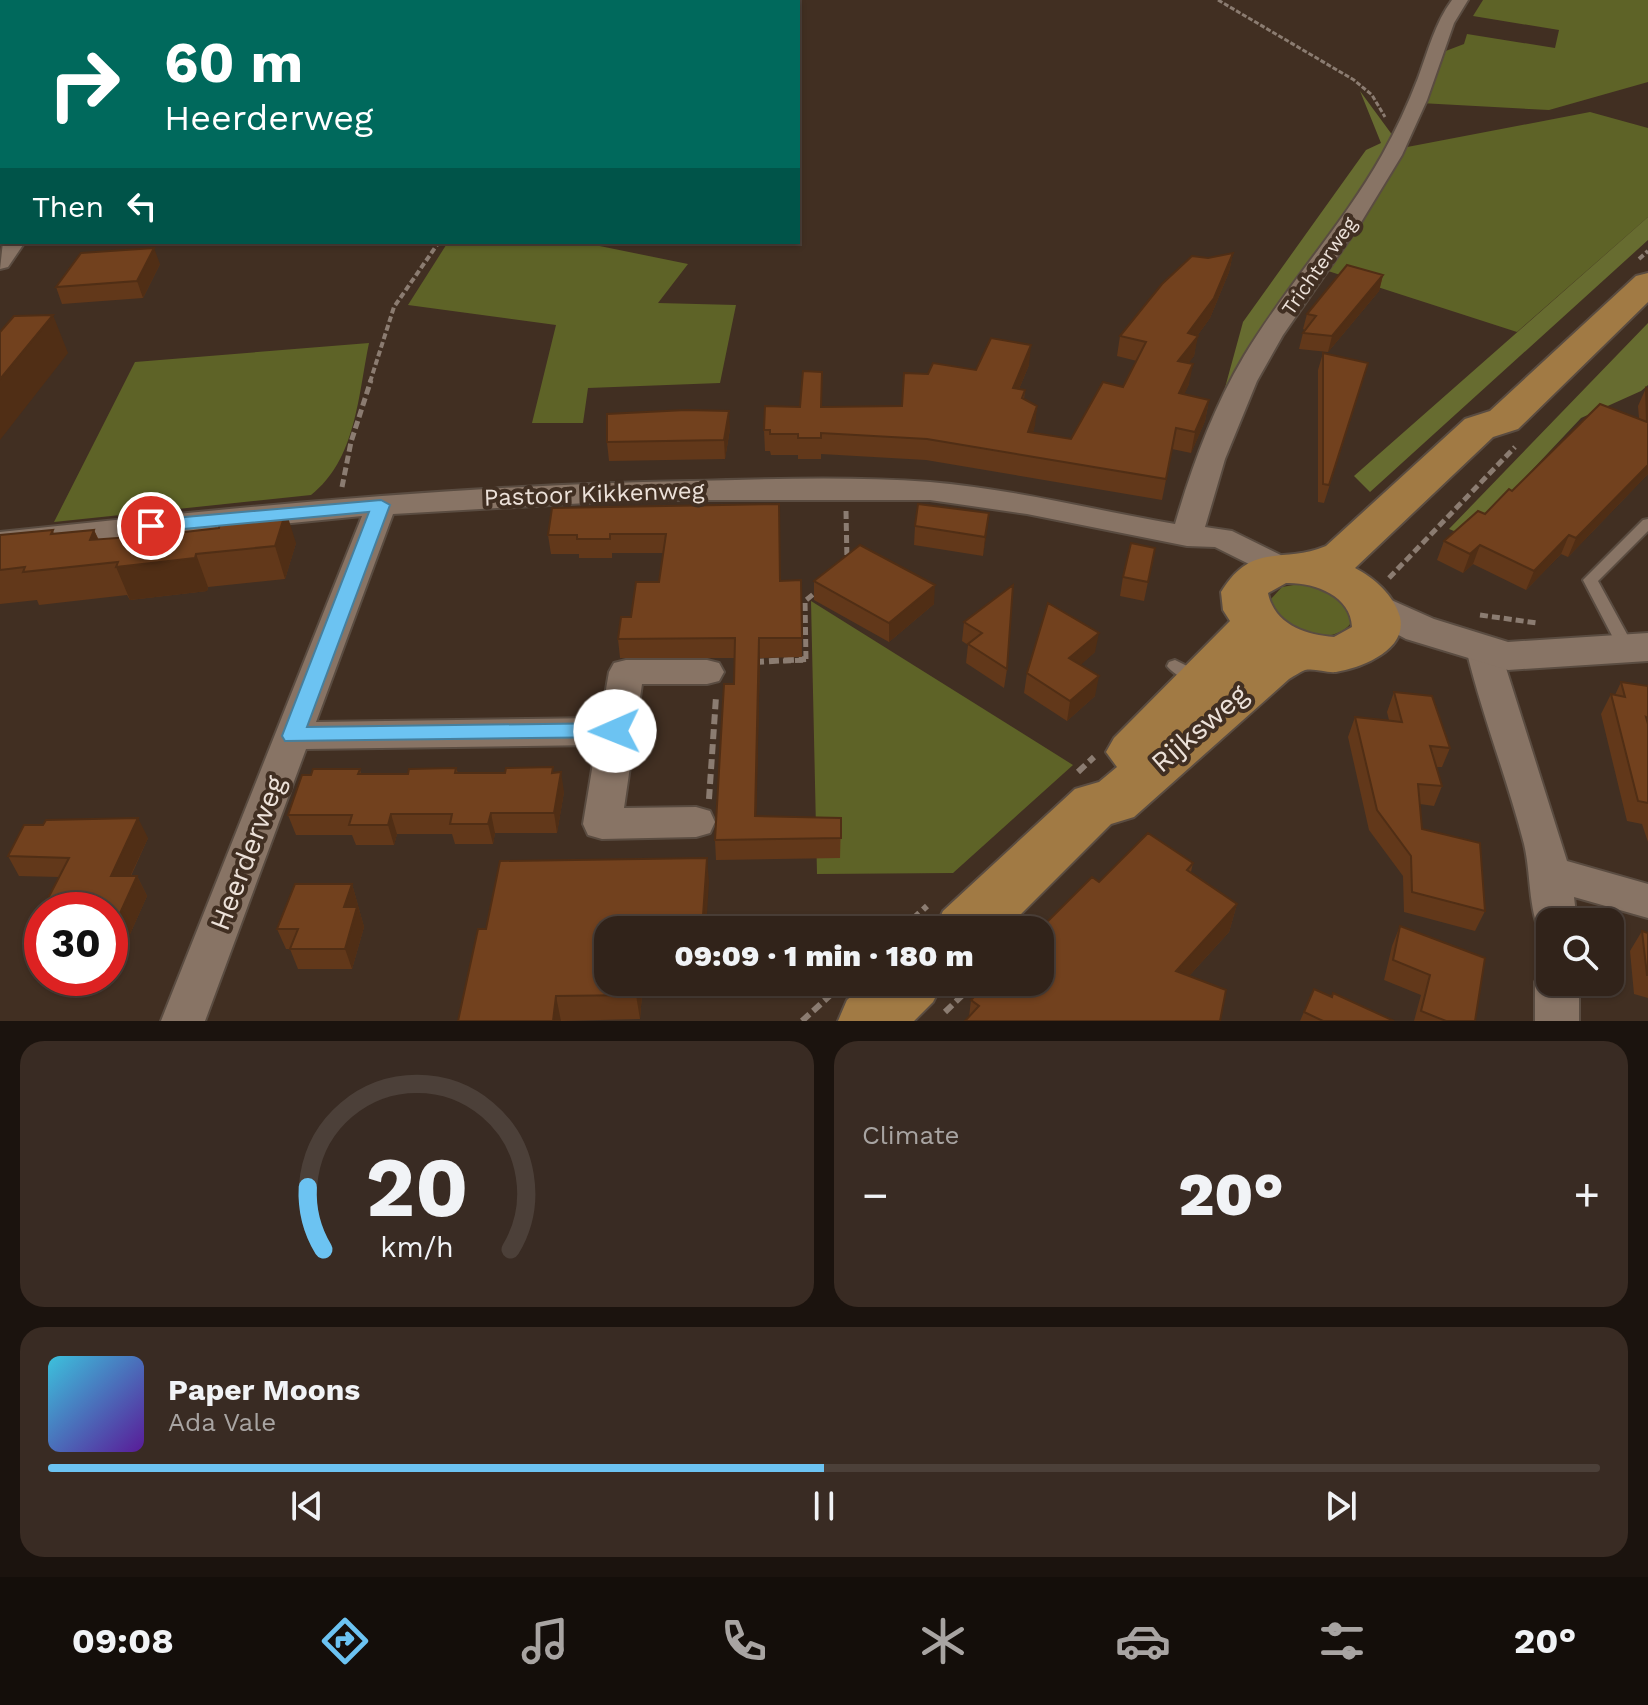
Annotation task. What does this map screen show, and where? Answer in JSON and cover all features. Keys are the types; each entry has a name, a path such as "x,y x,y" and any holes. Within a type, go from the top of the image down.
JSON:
{"main road":[{"name":"Rijksweg","path":"1373,603 1366,579 1377,566 1511,432 1648,283"},
{"name":"Rijksweg","path":"980,916 1095,805 1114,802 1203,682 1243,640 1274,586 1342,556 1479,428 1511,432"},
{"path":"1340,578 1373,603 1340,652 1304,650 1275,639 1274,586 1340,578"},
{"name":"Rijksweg","path":"1203,682 1271,666 1304,650"},
{"path":"870,1021 896,996"}],"street":[{"name":"Trichterweg","path":"1187,536 1203,478 1224,425 1268,337 1331,255 1400,137 1430,69 1447,16 1460,0"},
{"path":"0,262 13,244"},
{"name":"Pastoor Kikkenweg","path":"0,542 381,505 653,490 846,490 950,494 1187,536 1274,586"},
{"name":"Heerderweg","path":"183,1021 381,505"},
{"path":"1373,603 1399,646 1467,667 1489,647 1637,647"},
{"path":"1489,647 1553,874 1555,908"},
{"path":"702,814 602,824 626,672 712,679"},
{"path":"293,736 615,731"},
{"path":"1553,874 1648,901"},
{"path":"1557,996 1557,1021"}],"lane":[{"path":"1637,647 1590,580 1648,523"}],"path":[{"path":"1218,0 1354,80 1372,95 1400,137"},
{"path":"343,485 351,442 394,307 438,244"},
{"path":"1373,603 1511,432"},
{"path":"846,490 848,568"},
{"path":"748,662 806,660 805,601 826,584"},
{"path":"1489,647 1538,623"},
{"path":"702,814 712,679"},
{"path":"802,1021 829,996"},
{"path":"936,1021 962,996"}],"green space":[{"path":"1483,0 1648,0 1648,82 1549,110 1420,103 1443,52 1464,44 1467,34 1555,48 1559,30 1473,16"},
{"path":"1360,91 1393,136 1393,152 1367,178 1267,323 1223,395 1243,322 1366,150 1381,143"},
{"path":"1590,112 1648,128 1648,217 1517,332 1328,271 1358,228 1402,148"},
{"path":"1648,217 1648,240 1370,492 1354,476"},
{"path":"447,244 590,244 688,264 658,303 736,305 720,383 588,388 583,423 532,423 556,325 408,305"},
{"path":"1648,323 1648,385 1581,418 1469,537 1449,529"},
{"path":"369,343 358,405 346,446 326,481 311,495 54,522 135,362"},
{"path":"1305,583 1318,586 1349,606 1351,623 1342,631 1317,636 1304,634 1281,622 1270,600 1282,587"},
{"path":"811,601 1073,765 953,873 817,874"}],"building":[{"path":"154,248 137,281 56,287 81,253"},
{"path":"1233,253 1214,298 1188,333 1198,336 1178,361 1193,364 1179,393 1209,400 1195,432 1176,428 1166,479 927,439 821,433 821,438 798,438 798,434 770,434 770,430 764,430 765,406 800,407 803,371 822,372 821,407 902,406 904,373 928,374 933,363 976,370 991,338 1031,345 1013,388 1025,390 1022,398 1037,406 1028,432 1071,439 1103,382 1123,387 1146,342 1120,336 1162,284 1192,256 1208,258"},
{"path":"1347,265 1383,275 1332,336 1303,333 1316,316 1307,314"},
{"path":"53,315 0,379 0,332 14,316"},
{"path":"1323,353 1368,363 1329,485 1323,484"},
{"path":"1648,389 1648,465 1576,538 1569,535 1534,571 1480,545 1470,554 1444,541 1478,511 1485,514 1509,489 1512,491 1600,404 1647,422"},
{"path":"729,411 724,440 607,442 607,414"},
{"path":"779,504 780,581 801,580 802,638 759,638 755,816 841,818 841,838 715,840 724,684 734,684 735,638 618,639 621,617 631,617 636,582 659,582 666,534 610,534 610,539 548,535 552,508"},
{"path":"918,504 989,513 985,537 915,526"},
{"path":"286,511 275,546 196,554 195,558 116,567 118,562 23,572 25,567 0,570 0,535 94,530 90,540 159,535 219,528 220,520"},
{"path":"1131,543 1155,548 1148,582 1123,577"},
{"path":"860,545 935,585 889,623 814,581"},
{"path":"1013,585 1007,669 968,644 982,633 964,622"},
{"path":"1048,603 1099,633 1069,658 1099,676 1070,701 1027,673"},
{"path":"1621,682 1648,686 1648,803 1638,801 1611,694 1625,697"},
{"path":"1394,692 1432,696 1450,748 1430,746 1442,786 1418,784 1422,829 1480,843 1485,911 1412,892 1411,856 1377,810 1355,717 1402,722"},
{"path":"553,767 552,773 561,772 554,813 491,813 488,824 450,824 452,814 391,814 388,825 349,825 352,815 288,815 302,775 311,775 313,769 360,769 358,774 408,774 409,769 456,768 455,773 505,773 506,768"},
{"path":"138,818 111,876 137,876 128,896 128,892 51,892 69,858 8,856 24,825 43,825 46,820"},
{"path":"1148,833 1193,863 1187,870 1237,904 1176,971 1226,990 1220,1021 965,1021 979,1006 971,1000 975,996 1054,996 1053,916 1092,877 1099,882"},
{"path":"707,858 703,916 594,916 594,996 556,996 553,1021 458,1021 478,929 486,929 500,861"},
{"path":"295,884 352,884 344,907 357,907 345,949 290,949 298,929 277,929"},
{"path":"1400,926 1485,958 1475,1021 1446,1021 1421,1011 1430,975 1393,960"},
{"path":"1642,931 1648,933 1648,975 1647,975"},
{"path":"1314,989 1332,997 1333,993 1394,1021 1323,1021 1304,1012"}],"route":[{"path":"151,526 381,505 293,736 615,731"}]}
